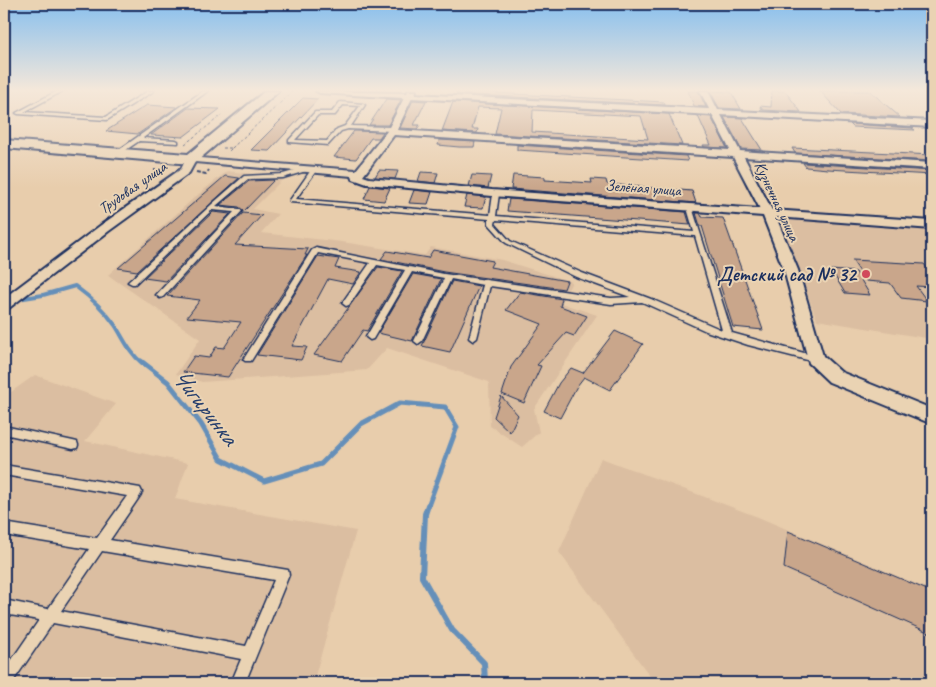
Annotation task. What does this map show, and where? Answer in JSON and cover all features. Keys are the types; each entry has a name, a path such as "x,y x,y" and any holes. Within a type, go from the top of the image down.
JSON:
{"street":[{"name":"Трудовая улица","path":"4,305 105,228 185,171 194,156 234,123"},
{"path":"359,173 395,123"},
{"name":"Кузнечная улица","path":"720,123 768,213 791,270 815,359"},
{"path":"915,123 932,124"},
{"path":"391,130 932,166"},
{"name":"Зелёная улица","path":"4,144 171,157 194,156 359,173"},
{"name":"Зелёная улица","path":"194,156 309,170 359,173"},
{"name":"Зелёная улица","path":"359,173 357,177 367,181 496,194 932,225"},
{"path":"815,359 835,377 932,417"}],"lane":[{"path":"118,153 160,123"},
{"path":"307,123 290,141 328,143 338,130 349,123"},
{"path":"347,126 391,130"},
{"path":"137,139 176,142"},
{"path":"132,282 246,176 283,176 309,170"},
{"path":"309,170 292,201 698,234"},
{"path":"496,194 491,216 492,224 508,242 579,275 642,299 709,329 815,359"},
{"path":"160,295 239,211 210,208"},
{"path":"690,208 728,335"},
{"path":"248,359 316,250 487,283 611,301 642,299"},
{"path":"346,303 375,262"},
{"path":"370,337 410,269"},
{"path":"418,341 448,277"},
{"path":"473,338 487,283"},
{"path":"4,430 73,445"},
{"path":"4,470 136,492 4,683"},
{"path":"4,529 283,575 238,683"},
{"path":"4,607 250,654"}],"path":[{"path":"155,170 212,123"},
{"path":"232,148 259,123"}],"shaded area":[{"path":"227,171 284,178 253,209 278,214 261,233 342,242 425,255 431,247 502,260 572,282 561,303 597,315 534,409 539,432 522,447 490,426 489,382 387,348 367,370 202,382 176,374 200,339 108,275"},
{"name":"Детский сад № 32","path":"778,217 932,228 932,339 817,320"},
{"path":"35,375 116,404 85,441 188,463 175,499 356,531 313,683 4,683 4,397"},
{"path":"601,458 758,517 932,591 932,683 655,683 559,552"}],"building":[{"path":"119,123 154,123 138,134 106,131"},
{"path":"167,123 201,123 183,137 151,135"},
{"path":"278,123 295,123 269,151 251,150"},
{"path":"370,123 389,123 388,125 369,125"},
{"path":"402,123 420,125 417,129 400,128"},
{"path":"445,123 474,123 472,129 478,129 477,133 442,131"},
{"path":"498,123 532,123 532,132 648,139 643,123 673,123 682,145 495,134"},
{"path":"701,123 714,123 727,148 704,147 703,145 711,145"},
{"path":"727,123 745,123 762,150 741,149"},
{"path":"850,124 912,128 915,130 853,127"},
{"path":"354,131 383,132 379,138 371,138 356,159 334,157"},
{"path":"439,140 475,142 474,147 459,147 438,145"},
{"path":"517,145 686,156 688,161 517,150"},
{"path":"792,148 932,155 932,161 795,153"},
{"path":"803,163 932,171 932,175 806,167"},
{"path":"379,170 398,171 395,179 375,177"},
{"path":"421,172 438,173 435,183 418,181"},
{"path":"472,175 491,176 488,188 469,186"},
{"path":"513,175 545,177 545,180 592,183 591,179 606,180 607,184 692,191 696,203 511,189"},
{"path":"225,176 239,178 137,271 118,268"},
{"path":"274,180 244,211 239,207 220,205 249,181"},
{"path":"370,186 390,188 384,201 364,199"},
{"path":"414,190 432,192 428,204 409,203"},
{"path":"467,195 486,197 483,208 464,207"},
{"path":"509,199 686,212 690,225 507,211"},
{"path":"213,212 230,214 166,281 144,278"},
{"path":"243,213 262,215 235,245 308,249 305,255 307,255 228,377 183,372 194,356 209,358 216,347 224,348 241,322 187,317 200,300 167,296"},
{"path":"696,213 700,213 702,217 723,218 763,330 733,327 702,226 700,226"},
{"path":"433,250 493,261 490,267 567,281 564,289 444,272 381,259 387,251 428,258"},
{"path":"318,256 339,259 335,268 361,272 353,284 328,279 292,346 307,347 301,360 257,355"},
{"path":"852,260 924,264 932,274 932,287 916,286 927,301 901,298 890,283 866,281"},
{"path":"378,267 402,271 367,331 363,330 342,361 314,355"},
{"path":"831,270 856,272 870,295 845,293"},
{"path":"413,274 441,279 412,341 378,333"},
{"path":"452,281 479,286 450,352 422,346"},
{"path":"520,292 562,299 560,306 587,316 574,336 566,333 537,365 541,366 524,403 502,394 511,367 542,324 506,310"},
{"path":"615,331 643,344 610,390 584,377 560,418 544,411 559,383 571,368 583,373"},
{"path":"501,396 518,415 510,432 494,417"},
{"path":"788,531 932,592 932,634 784,568"}],"waterway":[{"name":"Чигиринка","path":"18,299 43,295 75,286 106,314 130,350 142,363"},
{"name":"Чигиринка","path":"141,361 168,382 201,424 221,459 264,481 321,464 361,424 400,403 445,407 457,427 428,506"},
{"name":"Чигиринка","path":"428,505 425,514 422,577 452,630 484,663 485,683"}],"place":[{"name":"Детский сад № 32","path":"866,274"}]}
